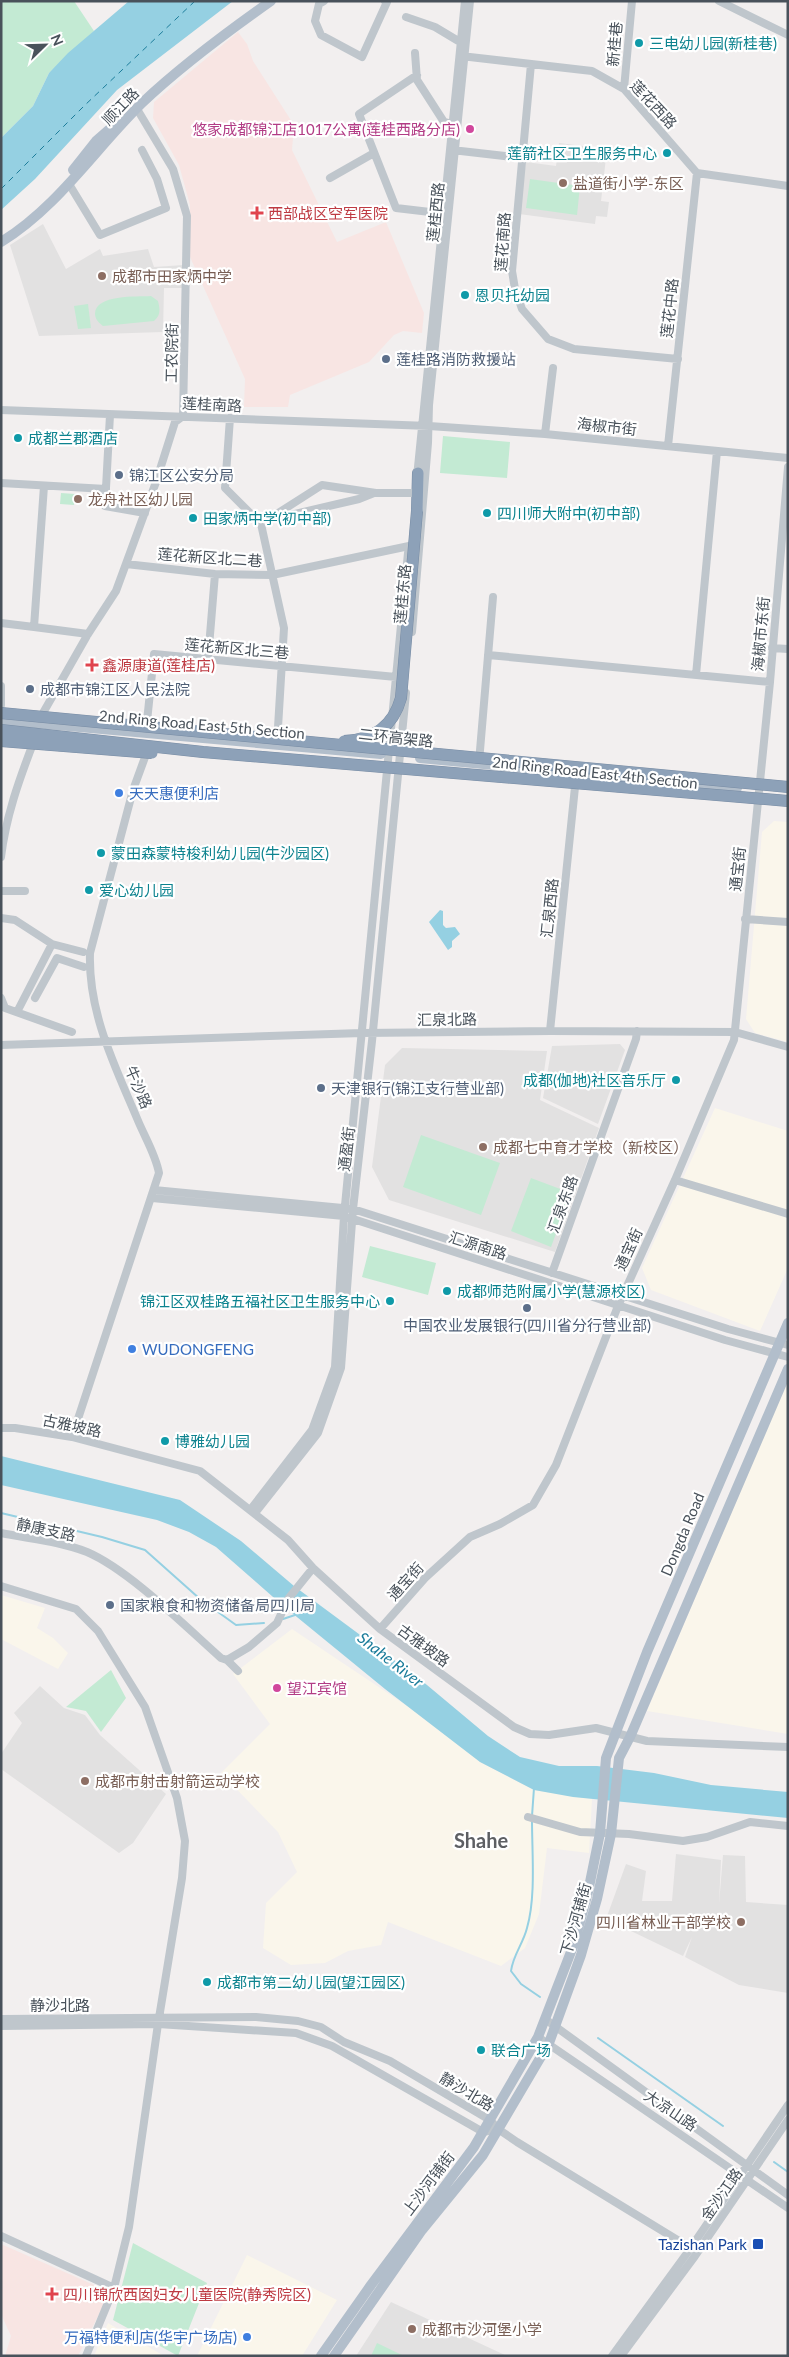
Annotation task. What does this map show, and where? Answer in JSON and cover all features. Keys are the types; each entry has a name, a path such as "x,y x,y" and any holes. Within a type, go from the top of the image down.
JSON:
{"highway":[{"path":"297,742 358,741 370,737 387,726 398,711 402,698 418,473"},
{"name":"二环高架路","path":"1,713 788,787"},
{"name":"二环高架路","path":"1,730 203,752 576,781 788,801"},
{"path":"1,741 193,756 203,752"},
{"path":"576,781 612,768 788,782"},
{"path":"576,781 659,798 788,807"}],"main road":[{"name":"顺江路","path":"1,235 27,217 62,184 96,141 138,100 232,23 262,1"},
{"name":"顺江路","path":"1,242 30,222 69,184 137,109 235,27 271,1"},
{"name":"2nd Ring Road East 5th Section","path":"1,720 148,738 400,760"},
{"name":"2nd Ring Road East 5th Section","path":"1,734 148,738 276,746 389,759"},
{"name":"2nd Ring Road East 4th Section","path":"400,760 479,764 576,781 788,792"},
{"name":"2nd Ring Road East 4th Section","path":"400,760 788,807"},
{"name":"Dongda Road","path":"602,1817 606,1758 647,1652 775,1353 784,1344 788,1323"},
{"path":"630,1737 788,1369"},
{"name":"下沙河铺街","path":"545,2019 574,1944 606,1833 613,1817 619,1758 630,1737"},
{"name":"下沙河铺街","path":"555,2026 581,1955 597,1899 606,1833 602,1817"},
{"name":"上沙河铺街","path":"321,2356 483,2132 538,2037 545,2019"},
{"name":"上沙河铺街","path":"334,2356 422,2230 483,2155 549,2043 555,2026"}],"street":[{"path":"324,1 320,4 315,21 321,35 362,57 387,2 385,1"},
{"name":"莲桂西路","path":"426,426 462,57 460,42 464,1"},
{"name":"莲桂西路","path":"452,150 452,124 470,1"},
{"name":"新桂巷","path":"624,89 632,1"},
{"path":"719,1 788,35"},
{"path":"406,16 435,27 460,42"},
{"path":"415,53 417,80 444,122 452,124"},
{"name":"莲花西路","path":"462,57 592,70 624,89 697,173"},
{"name":"莲花南路","path":"530,64 512,271 514,289 522,309 548,339 574,349 678,359"},
{"path":"417,76 359,114 396,208 446,214"},
{"name":"工农院街","path":"137,109 173,169 187,216 183,416"},
{"path":"69,184 100,235 166,208 157,179 142,150"},
{"path":"452,150 522,158"},
{"path":"330,178 374,153"},
{"path":"697,173 788,186"},
{"name":"莲花中路","path":"668,446 697,173"},
{"path":"545,434 553,368"},
{"name":"莲桂南路","path":"1,410 426,426"},
{"path":"110,415 105,506 145,513"},
{"path":"37,724 88,634 116,591 145,513 175,422 183,416"},
{"path":"230,418 225,488 264,522 272,575 284,628 283,666 276,746"},
{"name":"海椒市街","path":"426,426 545,434 788,458"},
{"name":"莲桂东路","path":"389,759 408,546 426,426"},
{"name":"莲桂东路","path":"400,760 423,513 426,426"},
{"path":"696,675 717,451"},
{"name":"海椒市东街","path":"758,803 788,467"},
{"path":"1,483 106,489"},
{"path":"264,522 322,484 376,493 415,493"},
{"path":"34,627 44,486"},
{"path":"264,522 317,510 376,493"},
{"name":"莲花新区北二巷","path":"126,564 215,574 272,575 408,546"},
{"path":"208,659 215,574"},
{"path":"479,764 493,597"},
{"path":"1,623 88,634"},
{"path":"772,648 788,649"},
{"name":"莲花新区北三巷","path":"148,738 154,654 396,677"},
{"path":"488,655 770,682"},
{"path":"1,686 1,705"},
{"path":"1,857 5,826 14,793 36,736"},
{"name":"牛沙路","path":"72,1437 159,1173 105,1041 96,1013 90,968 90,953 148,738"},
{"name":"通盈街","path":"253,1511 312,1430 335,1366 362,1033 389,759"},
{"name":"通盈街","path":"253,1511 318,1433 341,1368 352,1218 347,1211 373,1033 400,760"},
{"name":"汇泉西路","path":"550,1031 576,781"},
{"name":"通宝街","path":"380,1630 426,1578 470,1537 500,1524 533,1504 556,1465 622,1294 675,1180 735,1032 758,803"},
{"path":"1,890 25,891"},
{"path":"1,918 15,920 52,944 83,952"},
{"path":"745,919 788,922"},
{"path":"17,1012 52,944"},
{"path":"35,998 57,958 84,967"},
{"path":"1,998 5,1008 72,1032"},
{"name":"汇泉北路","path":"1,1044 362,1033 637,1031 735,1032 788,1047"},
{"name":"汇泉东路","path":"552,1273 636,1039 637,1031"},
{"path":"675,1180 788,1214"},
{"name":"汇源南路","path":"154,1190 347,1211 622,1294 728,1330 784,1344"},
{"name":"汇源南路","path":"152,1198 347,1211"},
{"name":"汇源南路","path":"352,1218 725,1340 788,1357"},
{"name":"古雅坡路","path":"1,1428 15,1428 72,1437 200,1471 288,1540 313,1568 380,1630 514,1728 530,1734 549,1735 596,1728 647,1741 788,1748"},
{"name":"静康支路","path":"1,1533 64,1544 88,1553 110,1565 148,1594 238,1671"},
{"path":"227,1660 249,1647 278,1620 290,1595 313,1568"},
{"path":"1,1586 76,1609 98,1631 145,1707 177,1798 185,1841 182,1878 129,2227 114,2288 86,2356"},
{"path":"528,1817 580,1832 629,1834 683,1842 707,1837 750,1822 788,1826"},
{"name":"静沙北路","path":"1,2026 256,2017 298,2021 321,2027 344,2042 390,2061 490,2120 498,2129"},
{"name":"静沙北路","path":"1,2019 159,2021 296,2033 332,2046 483,2132 498,2129"},
{"name":"大凉山路","path":"545,2019 788,2194"},
{"name":"大凉山路","path":"538,2037 788,2208"},
{"path":"621,2356 744,2177 747,2166 788,2105"},
{"name":"金沙江路","path":"744,2177 754,2171 788,2120"},
{"path":"498,2129 694,2251"},
{"path":"1,2236 114,2288"},
{"path":"612,2356 694,2251"}],"shaded area":[{"name":"西部战区空军医院","path":"238,32 247,44 253,61 294,125 292,150 337,242 386,222 424,313 422,333 403,331 394,335 369,362 290,395 288,407 244,407 245,379 190,257 190,205 179,165 153,118 154,102"},
{"name":"盐道街小学-东区","path":"559,143 607,149 601,201 609,202 607,217 596,216 595,224 519,214 526,162 556,166"},
{"name":"成都市田家炳中学","path":"43,224 66,269 100,249 103,256 148,249 154,267 184,265 184,288 164,288 163,332 39,336 10,245"},
{"path":"774,821 788,822 788,1042 755,1033 746,1019 762,832"},
{"path":"620,1044 625,1050 598,1124 543,1098 552,1046"},
{"name":"成都七中育才学校（新校区）","path":"402,1048 547,1051 540,1100 599,1128 555,1252 389,1200 372,1167 385,1065"},
{"path":"715,1108 788,1131 788,1268 760,1331 651,1290 642,1268"},
{"path":"788,1380 788,1734 647,1711"},
{"path":"1,1595 45,1608 37,1628 53,1638 68,1653 58,1669 1,1639"},
{"name":"望江宾馆","path":"292,1629 410,1708 480,1762 534,1790 592,1799 589,1853 547,1848 539,1914 525,1948 501,1966 388,1922 381,1945 348,1951 325,1963 291,1965 263,1948 266,1903 297,1872 278,1832 221,1773 270,1724 233,1674"},
{"name":"成都市射击射箭运动学校","path":"40,1686 64,1708 85,1715 100,1735 166,1794 133,1843 119,1853 1,1769 1,1754 22,1723 14,1713"},
{"path":"676,1854 721,1860 719,1904 723,1855 745,1856 746,1902 788,1905 788,1993 739,1985 685,1957 692,1937 683,1956 606,1919 626,1864 646,1871 642,1901 672,1901"},
{"name":"四川锦欣西囡妇女儿童医院(静秀院区)","path":"1,2244 101,2288 106,2300 78,2356 5,2356 11,2336 1,2314"},
{"path":"247,2255 337,2300 302,2356 197,2356"},
{"name":"成都市沙河堡小学","path":"391,2302 507,2356 356,2356"},
{"path":"108,2323 164,2356 94,2356"}],"green space":[{"path":"1,1 74,1 94,31 49,73 33,106 1,138"},
{"path":"530,179 580,186 577,215 526,208"},
{"path":"151,296 158,301 159,307 159,314 154,321 103,326 96,318 97,308 109,300"},
{"path":"88,304 91,328 78,329 74,306"},
{"path":"443,436 510,442 507,478 440,473"},
{"path":"61,493 75,494 74,505 60,504"},
{"path":"421,1135 500,1163 481,1215 403,1187"},
{"path":"531,1178 571,1193 551,1247 511,1231"},
{"path":"370,1246 436,1263 428,1295 362,1277"},
{"path":"111,1670 126,1698 101,1732 86,1711 66,1707"},
{"path":"133,2243 207,2283 178,2356 113,2320"},
{"path":"377,2343 404,2356 371,2356"}],"water":[{"path":"129,1 233,1 117,90 35,179 1,210 1,138 33,106 49,73 68,53"},
{"path":"440,910 443,911 443,925 446,928 455,927 460,934 452,941 452,947 448,950 429,922"},
{"name":"Shahe River","path":"1,1456 180,1500 241,1541 294,1586 421,1680 488,1736 520,1757 559,1766 597,1766 654,1773 711,1785 788,1792 788,1818 573,1797 534,1790 480,1762 385,1689 281,1604 216,1547 189,1532 157,1520 1,1485"}],"waterway":[{"path":"1,1513 102,1537 145,1550 200,1599 236,1625 264,1623"},
{"path":"283,1619 295,1615"},
{"path":"532,1816 534,1788"},
{"path":"532,1820 532,1903 525,1934 511,1971 521,1984 540,1997"},
{"path":"598,2038 723,2126"},
{"path":"774,2162 788,2172"}],"ferry route":[{"path":"1,189 84,106 195,1"}],"place":[{"name":"三电幼儿园(新桂巷)","path":"639,43"},
{"name":"悠家成都锦江店1017公寓(莲桂西路分店)","path":"470,129"},
{"name":"莲箭社区卫生服务中心","path":"667,153"},
{"name":"盐道街小学-东区","path":"563,183"},
{"name":"西部战区空军医院","path":"257,213"},
{"name":"成都市田家炳中学","path":"102,276"},
{"name":"恩贝托幼园","path":"465,295"},
{"name":"莲桂路消防救援站","path":"386,359"},
{"name":"成都兰郡酒店","path":"18,438"},
{"name":"锦江区公安分局","path":"119,475"},
{"name":"龙舟社区幼儿园","path":"78,499"},
{"name":"四川师大附中(初中部)","path":"487,513"},
{"name":"田家炳中学(初中部)","path":"193,518"},
{"name":"鑫源康道(莲桂店)","path":"92,665"},
{"name":"成都市锦江区人民法院","path":"30,689"},
{"name":"天天惠便利店","path":"119,793"},
{"name":"蒙田森蒙特梭利幼儿园(牛沙园区)","path":"101,853"},
{"name":"爱心幼儿园","path":"89,890"},
{"name":"成都(伽地)社区音乐厅","path":"676,1080"},
{"name":"天津银行(锦江支行营业部)","path":"321,1088"},
{"name":"成都七中育才学校（新校区）","path":"483,1147"},
{"name":"成都师范附属小学(慧源校区)","path":"447,1291"},
{"name":"锦江区双桂路五福社区卫生服务中心","path":"390,1301"},
{"name":"中国农业发展银行(四川省分行营业部)","path":"527,1308"},
{"name":"WUDONGFENG","path":"132,1349"},
{"name":"博雅幼儿园","path":"165,1441"},
{"name":"国家粮食和物资储备局四川局","path":"110,1605"},
{"name":"望江宾馆","path":"277,1688"},
{"name":"成都市射击射箭运动学校","path":"85,1781"},
{"name":"四川省林业干部学校","path":"741,1922"},
{"name":"成都市第二幼儿园(望江园区)","path":"207,1982"},
{"name":"联合广场","path":"481,2050"},
{"name":"Tazishan Park","path":"758,2244"},
{"name":"四川锦欣西囡妇女儿童医院(静秀院区)","path":"52,2294"},
{"name":"成都市沙河堡小学","path":"412,2329"},
{"name":"万福特便利店(华宇广场店)","path":"247,2337"}],"district":[{"name":"Shahe","path":"481,1840"}]}
